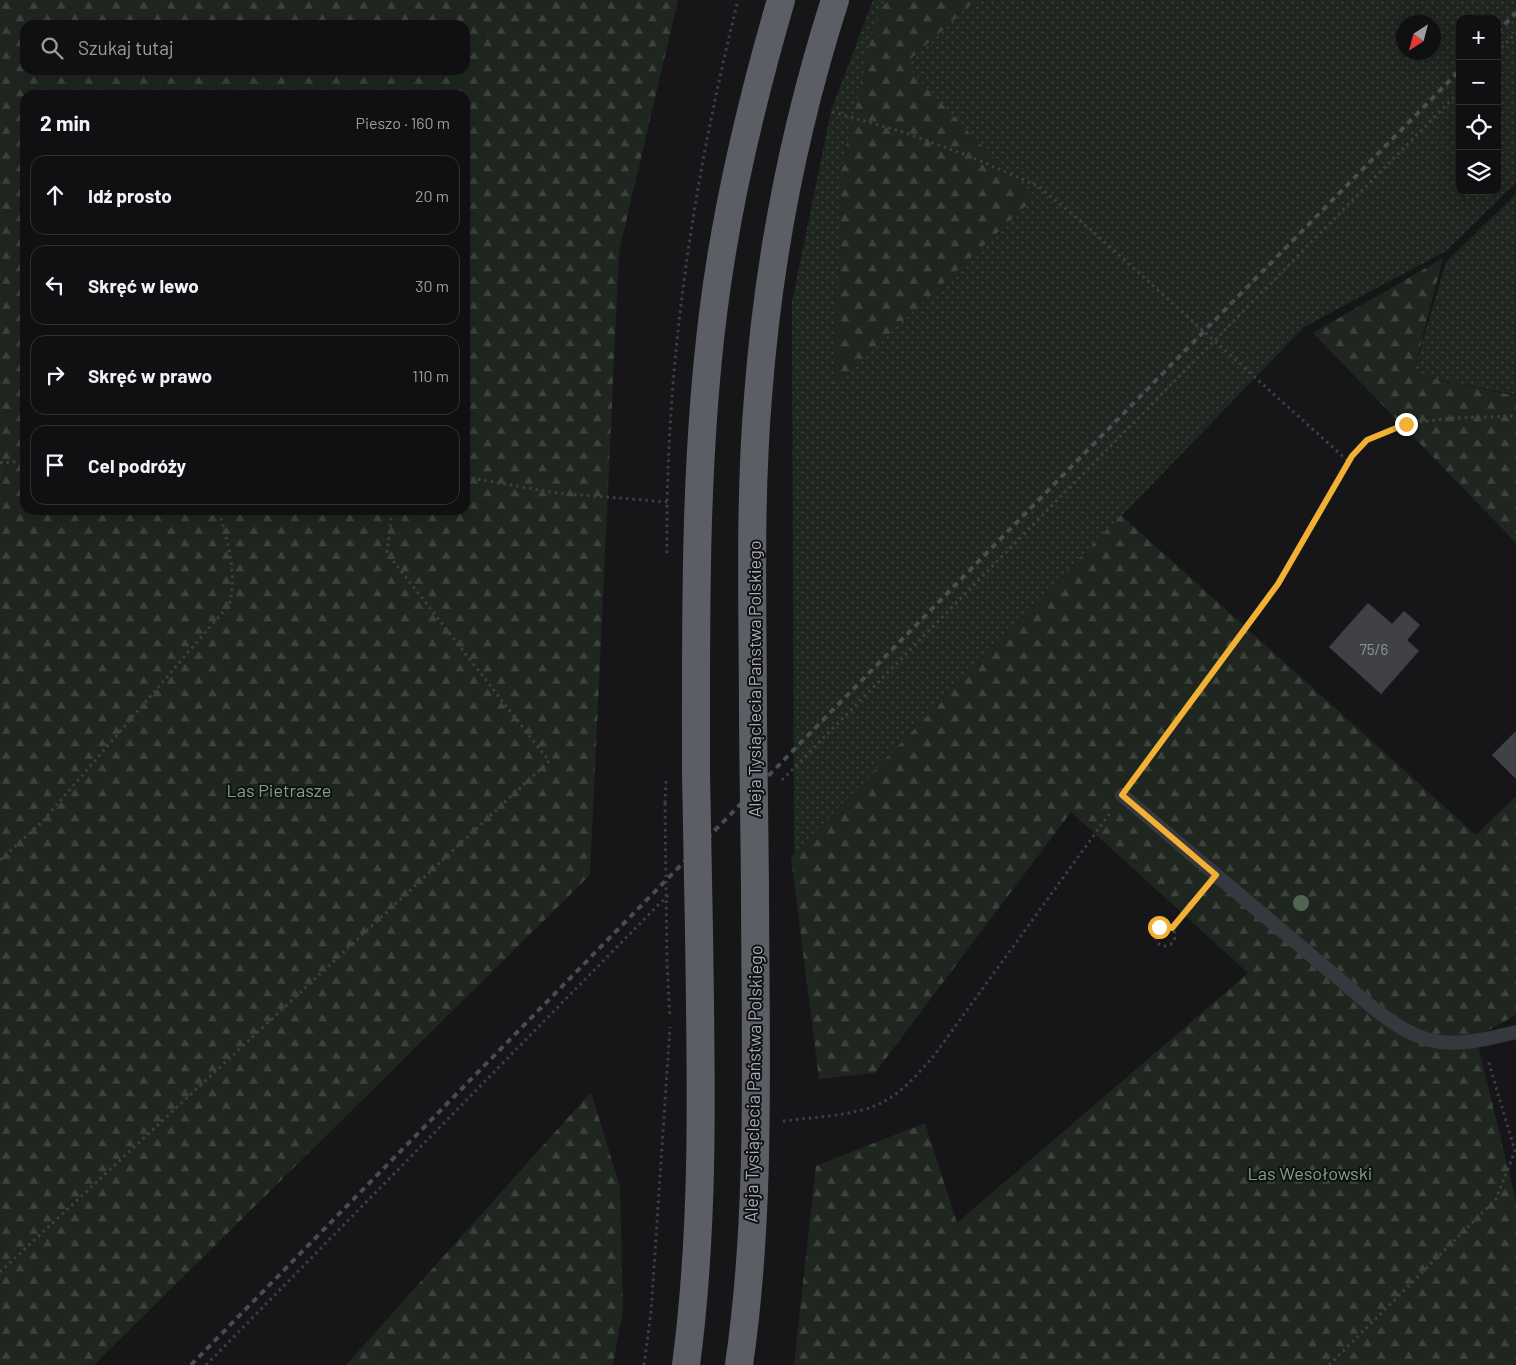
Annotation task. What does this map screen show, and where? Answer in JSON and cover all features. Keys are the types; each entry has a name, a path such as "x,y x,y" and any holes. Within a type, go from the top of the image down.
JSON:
{"highway":[{"path":"686,1365 692,1321 700,1202 701,1134 696,773 698,498 713,316 723,241 746,129 781,0"},
{"name":"Aleja Tysiąclecia Państwa Polskiego","path":"739,1365 749,1270 755,1124 753,524 758,396 773,266 804,111 835,0"}],"lane":[{"path":"1122,795 1391,1022 1427,1040 1450,1043 1468,1043 1516,1032"}],"path":[{"path":"1501,48 1516,33"},
{"path":"780,782 1456,94"},
{"path":"804,111 830,112 900,131 964,154 1038,186 1090,229 1349,461"},
{"path":"755,1124 868,1108 885,1101 902,1089 933,1057 1122,795 1278,584 1349,461 1367,440 1406,424 1450,418 1516,416"},
{"path":"0,463 20,461"},
{"path":"470,478 557,493 629,500 666,502 698,498"},
{"path":"0,860 42,822 229,605 234,587 234,571 220,515"},
{"path":"0,1272 549,760 387,554 391,515"},
{"path":"644,1365 652,1302 670,1024 667,966 665,803"},
{"path":"1172,928 1216,875"},
{"path":"206,1365 675,888"},
{"path":"1166,925 1172,928 1176,933 1176,939 1172,945 1165,947 1159,945 1155,939 1155,932 1159,927 1166,925"},
{"path":"1329,1365 1496,1199 1515,1151 1482,1040"}],"green space":[{"name":"Las Pietrasze","path":"0,0 678,0 619,252 590,875 94,1365 0,1365"},
{"path":"873,0 1516,0 1516,183 1446,251 1304,327 794,855 792,302 831,111"},
{"path":"889,0 976,0 905,64 1032,200 834,386 842,165 873,29 880,9"},
{"path":"1516,194 1516,395 1413,374 1446,262"},
{"path":"1443,258 1413,374 1516,396 1516,543 1313,333"},
{"name":"Las Wesołowski","path":"1121,515 1476,835 1516,796 1516,1015 1476,1037 1516,1201 1516,1365 794,1365 816,1166 925,1123 957,1223 1248,973 1071,812 875,1073 819,1079 791,857"},
{"path":"591,1092 620,1187 623,1310 613,1365 346,1365"}],"building":[{"path":"1368,603 1392,624 1404,611 1420,625 1407,640 1419,651 1381,694 1329,647"},
{"path":"1516,731 1516,779 1492,755"}],"railway":[{"path":"1501,28 1516,13"},
{"path":"191,1365 1456,74"}],"route":[{"path":"1159,927 1166,925 1172,928 1216,875 1122,795 1278,584 1334,484 1352,456 1367,440 1406,424"}]}
